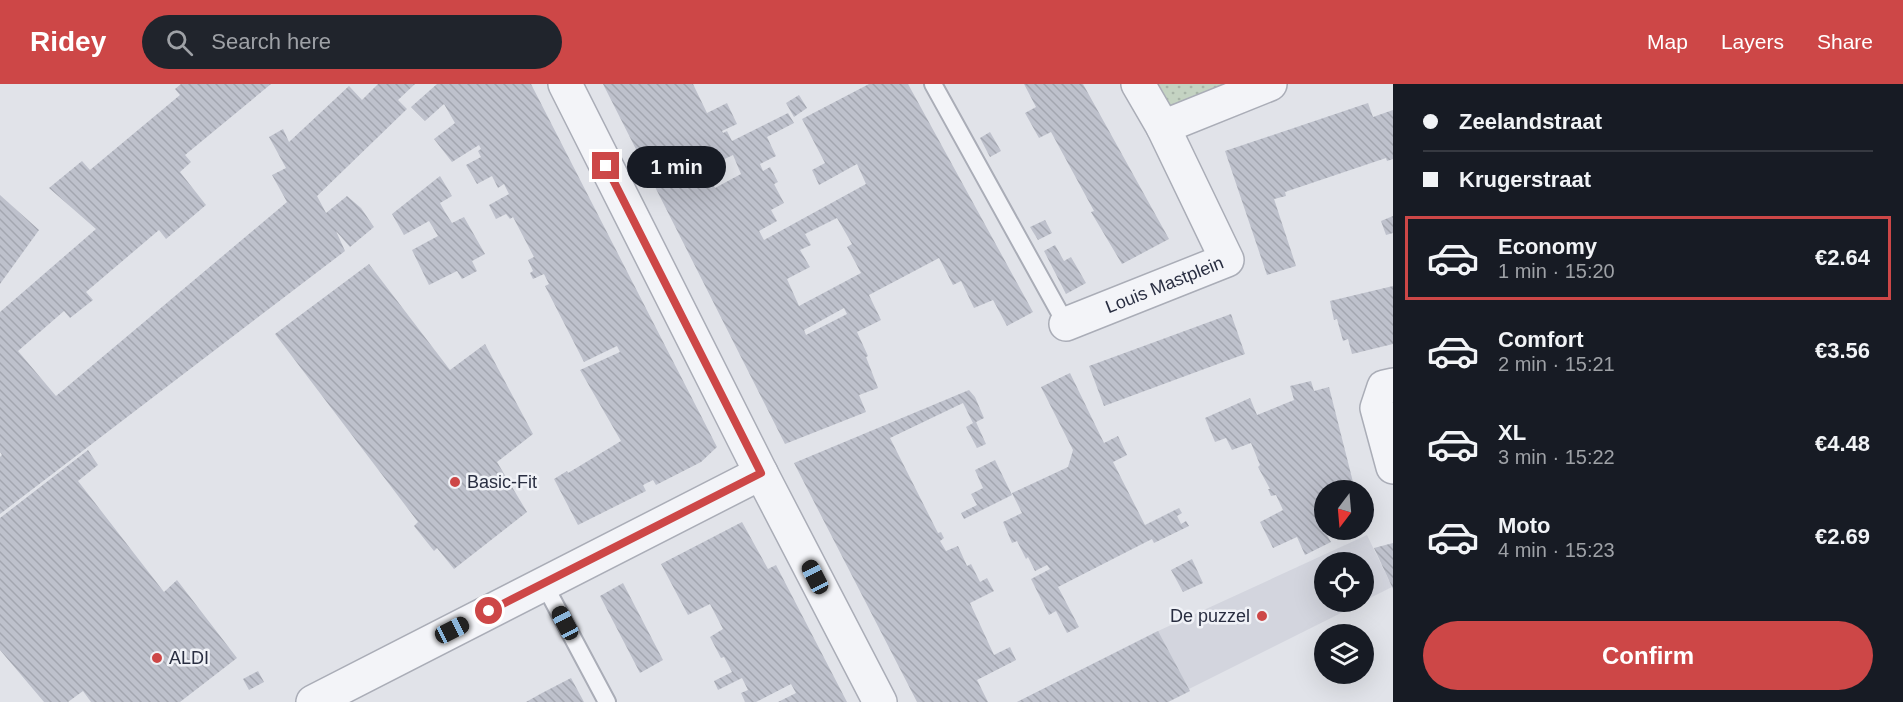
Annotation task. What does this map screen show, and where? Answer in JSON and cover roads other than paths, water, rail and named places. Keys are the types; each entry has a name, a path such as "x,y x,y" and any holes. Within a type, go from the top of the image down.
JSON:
{"street":[{"path":"565,84 761,473 880,702"},
{"name":"Louis Mastplein","path":"1066,324 1227,260 1163,127 1138,84"},
{"path":"1163,127 1270,84"},
{"path":"1393,386 1384,387 1377,408 1393,466"},
{"path":"313,702 761,473"}],"lane":[{"path":"933,84 1066,324"},
{"path":"544,584 607,702"}],"place":[{"name":"Basic-Fit","path":"455,482"},
{"name":"De puzzel","path":"1262,616"},
{"name":"ALDI","path":"157,658"}]}
